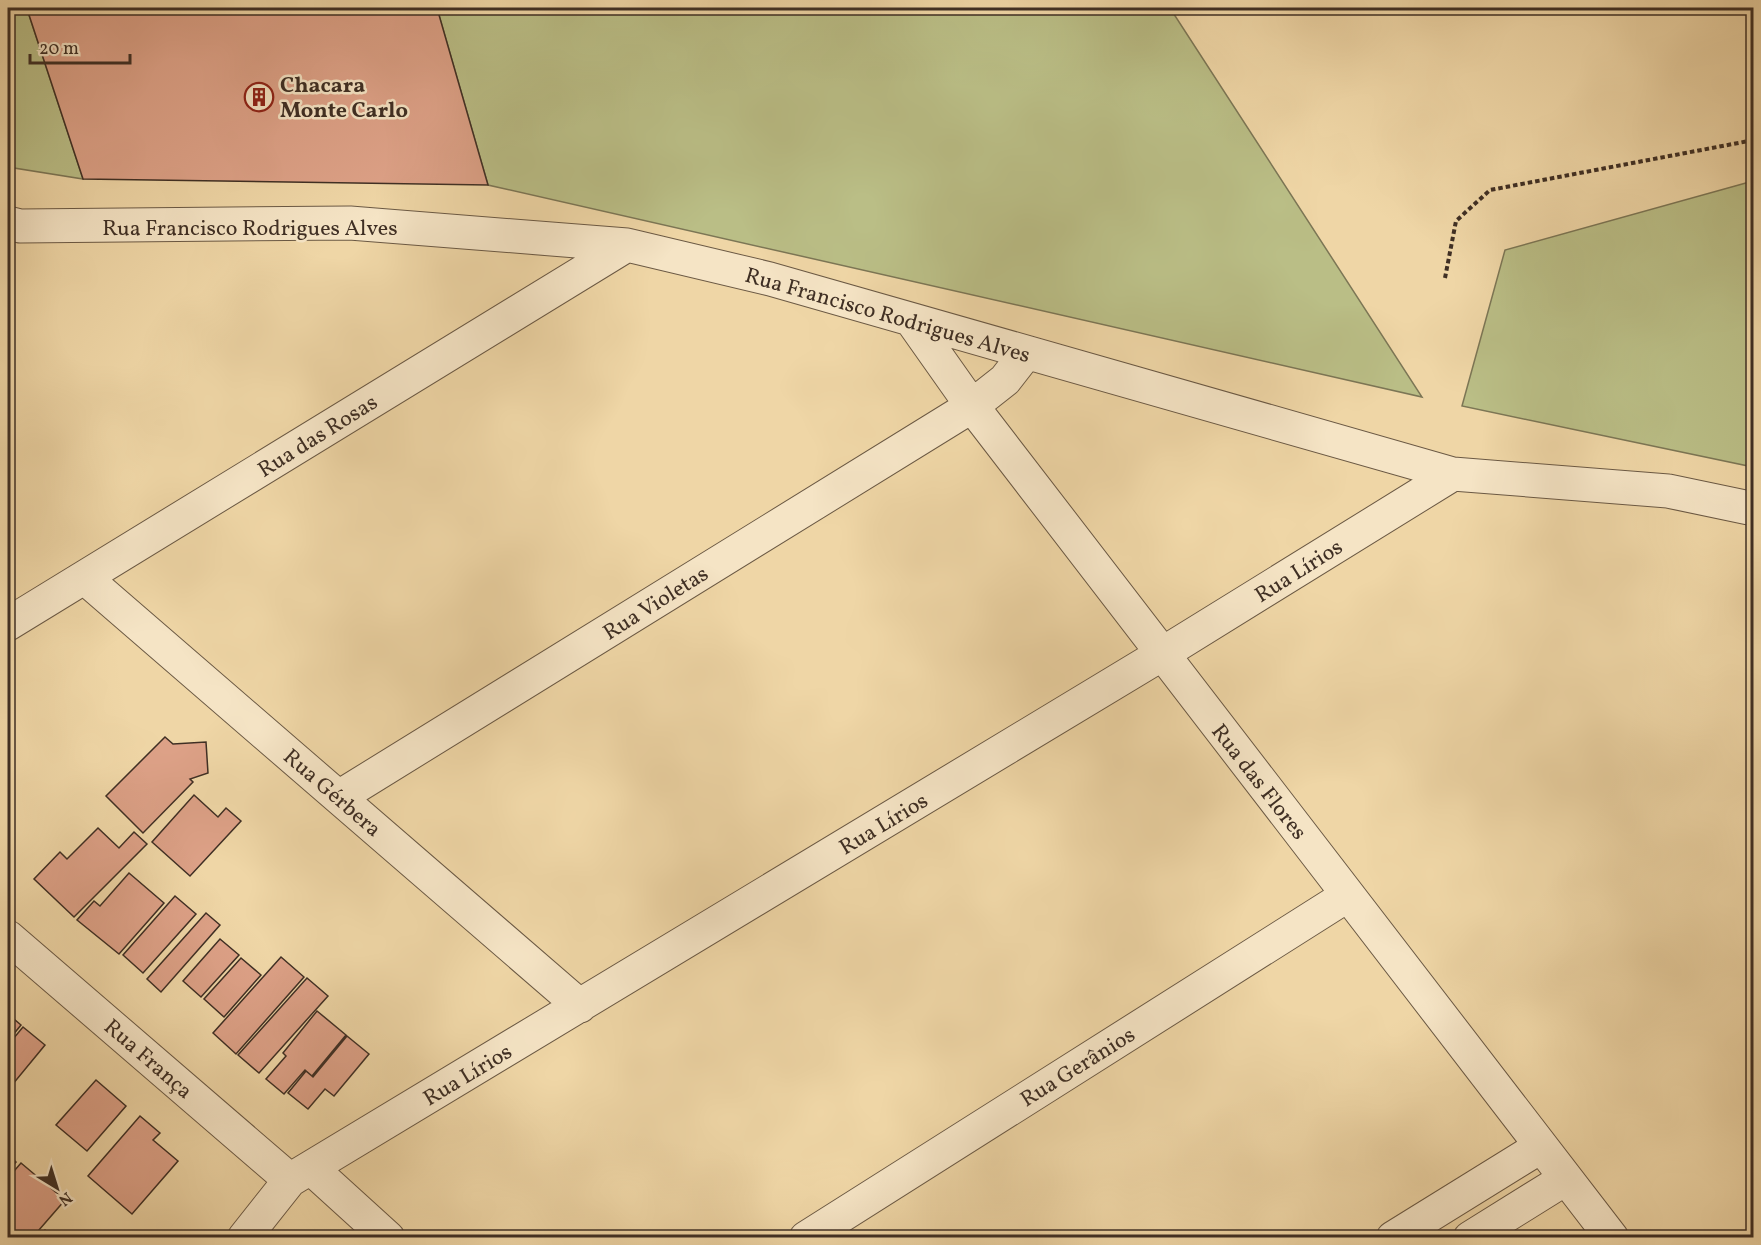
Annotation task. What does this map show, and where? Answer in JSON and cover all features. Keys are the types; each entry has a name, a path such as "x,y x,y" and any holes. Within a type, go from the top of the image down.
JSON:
{"street":[{"name":"Rua Francisco Rodrigues Alves","path":"8,223 20,226 350,224 627,245 770,279 1453,474 1668,491 1754,509"},
{"name":"Rua das Rosas","path":"8,624 627,245"},
{"name":"Rua das Flores","path":"912,321 972,406 1540,1148 1612,1238"},
{"name":"Rua Violetas","path":"339,797 972,406 1005,380 1026,353"},
{"name":"Rua Lírios","path":"301,1174 1162,654 1453,474"},
{"name":"Rua Gérbera","path":"85,578 580,1006"},
{"name":"Rua Gerânios","path":"806,1238 1348,895"},
{"name":"Rua França","path":"8,937 301,1174 388,1238"},
{"path":"1393,1238 1540,1148"},
{"path":"244,1238 301,1174"},
{"path":"1470,1238 1565,1179"}],"path":[{"path":"1444,278 1456,221 1490,190 1754,140"}],"green space":[{"path":"8,8 23,8 29,15 83,179 8,167"},
{"path":"437,8 1170,8 1422,397 488,185"},
{"path":"1753,181 1753,467 1462,406 1505,250"}],"building":[{"name":"Chacara Monte Carlo","path":"23,8 437,8 488,185 83,179 29,15"},
{"path":"165,737 173,744 206,742 208,773 190,779 193,782 143,833 106,796"},
{"path":"194,795 218,817 226,808 241,821 190,876 152,842"},
{"path":"98,828 119,848 134,832 147,844 74,917 34,879 60,852 67,859"},
{"path":"129,873 164,903 119,954 77,920 94,901 100,906"},
{"path":"175,896 196,914 143,973 123,955"},
{"path":"206,913 220,925 161,992 147,979"},
{"path":"220,939 239,955 201,997 183,981"},
{"path":"281,957 304,977 236,1054 213,1033"},
{"path":"241,958 261,975 224,1017 204,999"},
{"path":"307,978 328,996 259,1073 238,1055"},
{"path":"317,1011 346,1035 312,1076 305,1070 284,1094 266,1079 286,1056 283,1053"},
{"path":"8,1014 21,1025 8,1041"},
{"path":"23,1027 45,1045 8,1090 8,1045"},
{"path":"347,1036 369,1054 334,1096 325,1089 308,1109 288,1093 306,1071 313,1077"},
{"path":"96,1080 126,1106 87,1151 56,1125"},
{"path":"140,1116 160,1133 153,1140 178,1161 132,1214 88,1176"},
{"path":"8,1154 16,1162 8,1172"},
{"path":"21,1163 65,1200 32,1238 8,1238 8,1178"},
{"path":"45,1230 54,1238 38,1238"}],"place":[{"name":"Chacara Monte Carlo","path":"259,97"}]}
